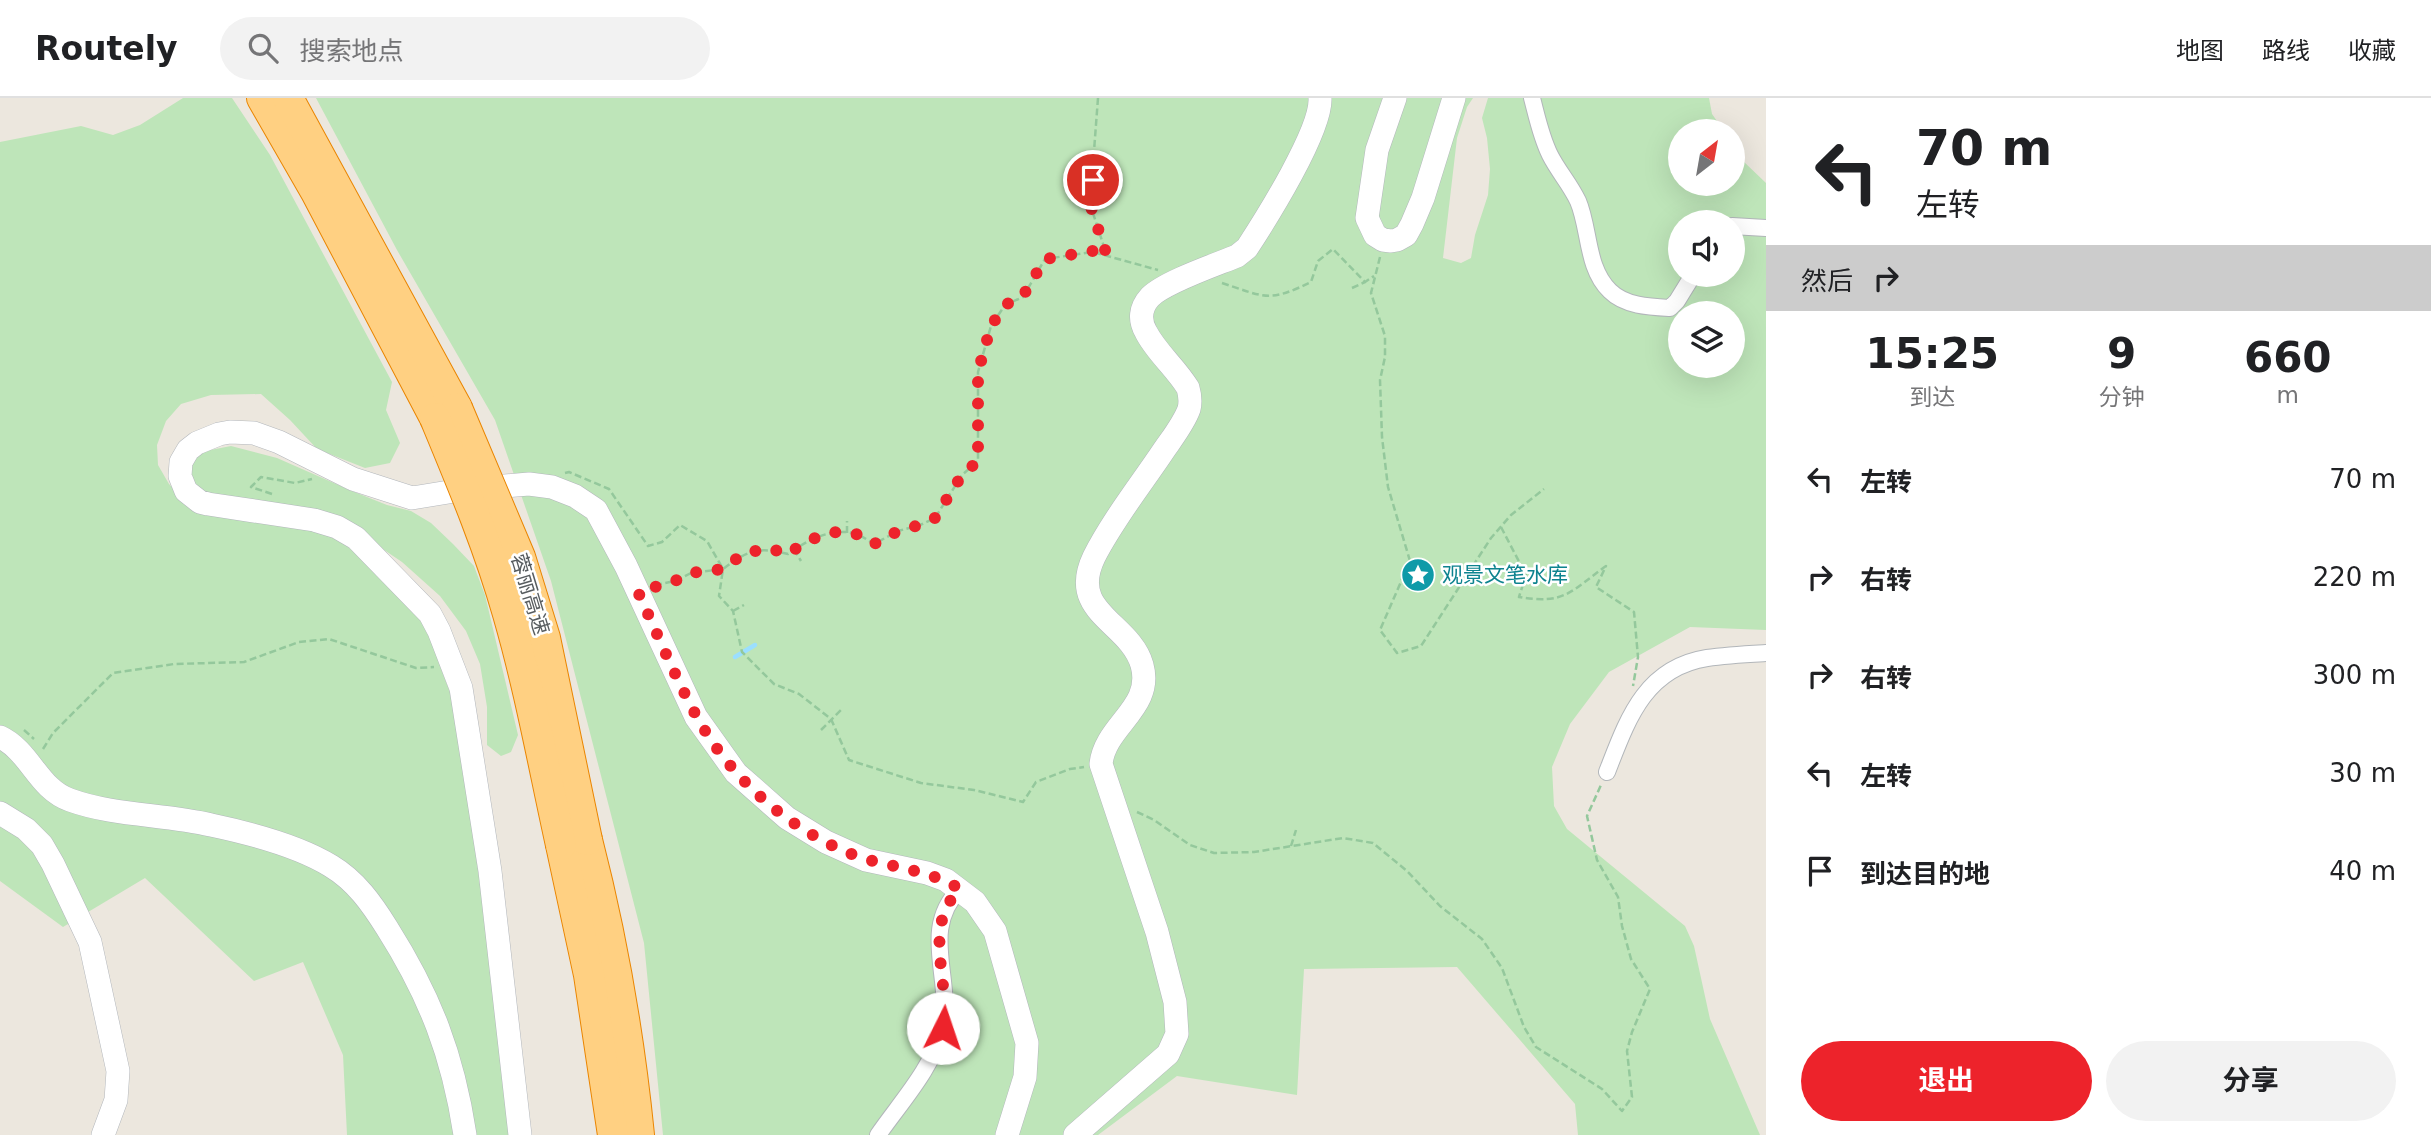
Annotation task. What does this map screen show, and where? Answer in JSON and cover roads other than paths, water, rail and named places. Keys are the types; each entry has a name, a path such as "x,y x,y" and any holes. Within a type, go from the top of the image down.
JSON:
{"highway":[{"name":"蓉丽高速","path":"262,98 446,413"},
{"name":"蓉丽高速","path":"288,98 446,413 574,842 604,903 627,1030 639,1135"},
{"name":"蓉丽高速","path":"574,842 589,975 613,1135"}],"street":[{"path":"1074,1135 1168,1054 1177,1034 1177,1013 1157,932 1101,764 1106,745 1138,704 1144,681 1139,656 1098,612 1091,600 1088,584 1090,567 1100,546 1175,434 1189,407 1191,397 1188,388 1147,335 1141,314 1150,297 1237,256 1247,248 1306,145 1318,118 1320,98"},
{"path":"1395,98 1377,150 1367,218 1375,235 1382,240 1397,240 1406,234 1419,206 1454,98"},
{"path":"1532,98 1549,153 1579,204 1593,260 1608,290 1621,300 1653,308 1670,308 1686,287"},
{"path":"1745,227 1766,228"},
{"path":"520,1135 490,872 461,688 430,614 356,537 337,527 314,520 200,502 186,491 180,476 181,462 188,450 197,443 219,434 254,433 279,442 353,479 412,498 467,489 529,484 552,487 575,496 596,510 638,592 696,717 722,755 752,789 787,818 826,842 866,860 927,873 946,880 975,902 995,931 1027,1044 1026,1077 1007,1135"},
{"path":"1607,772 1627,719 1644,694 1666,674 1706,658 1766,653"},
{"path":"7,733 45,783 69,800 89,806 238,831 316,858 344,875 368,899 421,984 438,1025 448,1059 465,1135"},
{"path":"0,813 26,829 42,845 90,942 118,1071 117,1100 103,1135"},
{"path":"878,1135 930,1060 939,1039 946,1002 938,931 948,903 960,889"}],"waterway":[{"path":"735,657 755,645"}],"place":[{"name":"观景文笔水库","path":"1418,575"}]}
